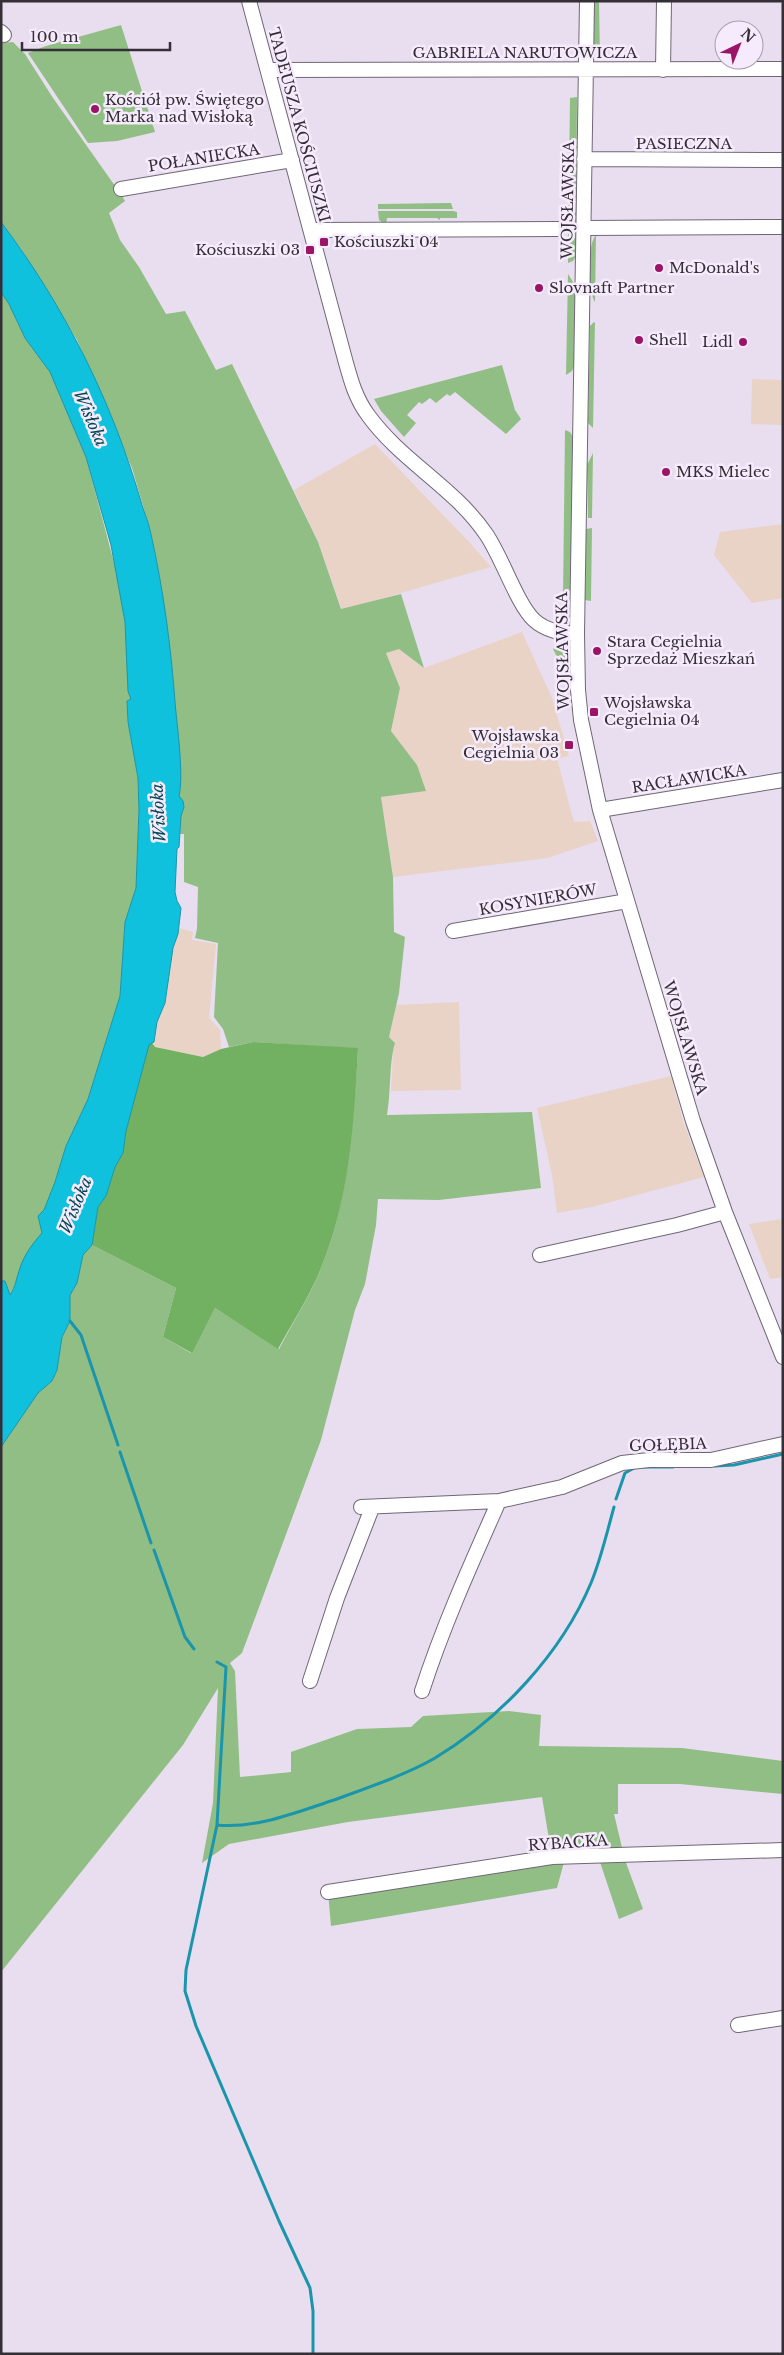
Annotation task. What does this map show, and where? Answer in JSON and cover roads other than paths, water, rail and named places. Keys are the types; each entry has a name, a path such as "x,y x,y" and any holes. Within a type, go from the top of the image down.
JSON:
{"street":[{"name":"TADEUSZA KOŚCIUSZKI","path":"249,1 354,390 367,414 401,452 443,487 474,518 498,553 528,614 545,628 559,633 577,634"},
{"name":"WOJSŁAWSKA","path":"587,1 577,634 578,690 581,720 600,810 693,1121 725,1212 783,1357"},
{"path":"663,70 664,1"},
{"name":"GABRIELA NARUTOWICZA","path":"268,70 783,69"},
{"name":"PASIECZNA","path":"584,159 783,160"},
{"name":"POŁANIECKA","path":"121,189 292,160"},
{"path":"584,228 783,227"},
{"path":"311,230 558,229"},
{"name":"RACŁAWICKA","path":"600,810 783,780"},
{"name":"KOSYNIERÓW","path":"453,931 627,901"},
{"path":"540,1256 725,1212"},
{"name":"GOŁĘBIA","path":"310,1681 367,1507 499,1501 562,1487 622,1463 650,1460 711,1460 783,1444"},
{"path":"422,1691 456,1596 499,1501"},
{"name":"RYBACKA","path":"328,1892 552,1857 783,1850"},
{"path":"738,2026 783,2018"}],"water":[{"name":"Wisłoka","path":"1,222 46,288 85,357 117,430 148,523 163,596 169,638 180,750 181,775 179,796 183,801 184,807 181,816 179,847 177,849 175,892 181,908 178,934 173,948 165,1003 157,1022 154,1042 149,1045 126,1131 123,1153 115,1167 106,1196 98,1207 92,1245 83,1255 77,1283 70,1295 70,1321 62,1337 57,1370 52,1381 38,1393 1,1447 1,1281 5,1281 10,1295 24,1258 42,1233 38,1216 44,1210 66,1146 88,1099 120,996 125,922 136,888 139,810 138,778 128,722 127,701 131,699 128,691 125,622 111,545 86,457 50,372 25,338 9,304 1,292"}],"waterway":[{"path":"70,1321 81,1335 118,1445"},
{"path":"120,1452 151,1543"},
{"path":"715,1466 734,1465 783,1454"},
{"path":"616,1499 625,1473 636,1467"},
{"path":"642,1467 673,1467"},
{"path":"217,1825 232,1826 261,1822 291,1814 372,1786 412,1770 435,1758 483,1724 526,1682 563,1635 591,1583 614,1507"},
{"path":"154,1550 185,1637 194,1649"},
{"path":"217,1662 226,1667 217,1825 186,1970 185,1991 196,2026 279,2221 310,2288 313,2311 313,2354"}],"place":[{"name":"Kościół pw. Świętego Marka nad Wisłoką","path":"95,109"},
{"name":"Kościuszki 04","path":"324,242"},
{"name":"Kościuszki 03","path":"310,250"},
{"name":"McDonald's","path":"659,268"},
{"name":"Slovnaft Partner","path":"539,288"},
{"name":"Shell","path":"639,340"},
{"name":"Lidl","path":"743,342"},
{"name":"MKS Mielec","path":"666,472"},
{"name":"Stara Cegielnia Sprzedaż Mieszkań","path":"597,651"},
{"name":"Wojsławska Cegielnia 04","path":"594,712"},
{"name":"Wojsławska Cegielnia 03","path":"569,745"}]}
